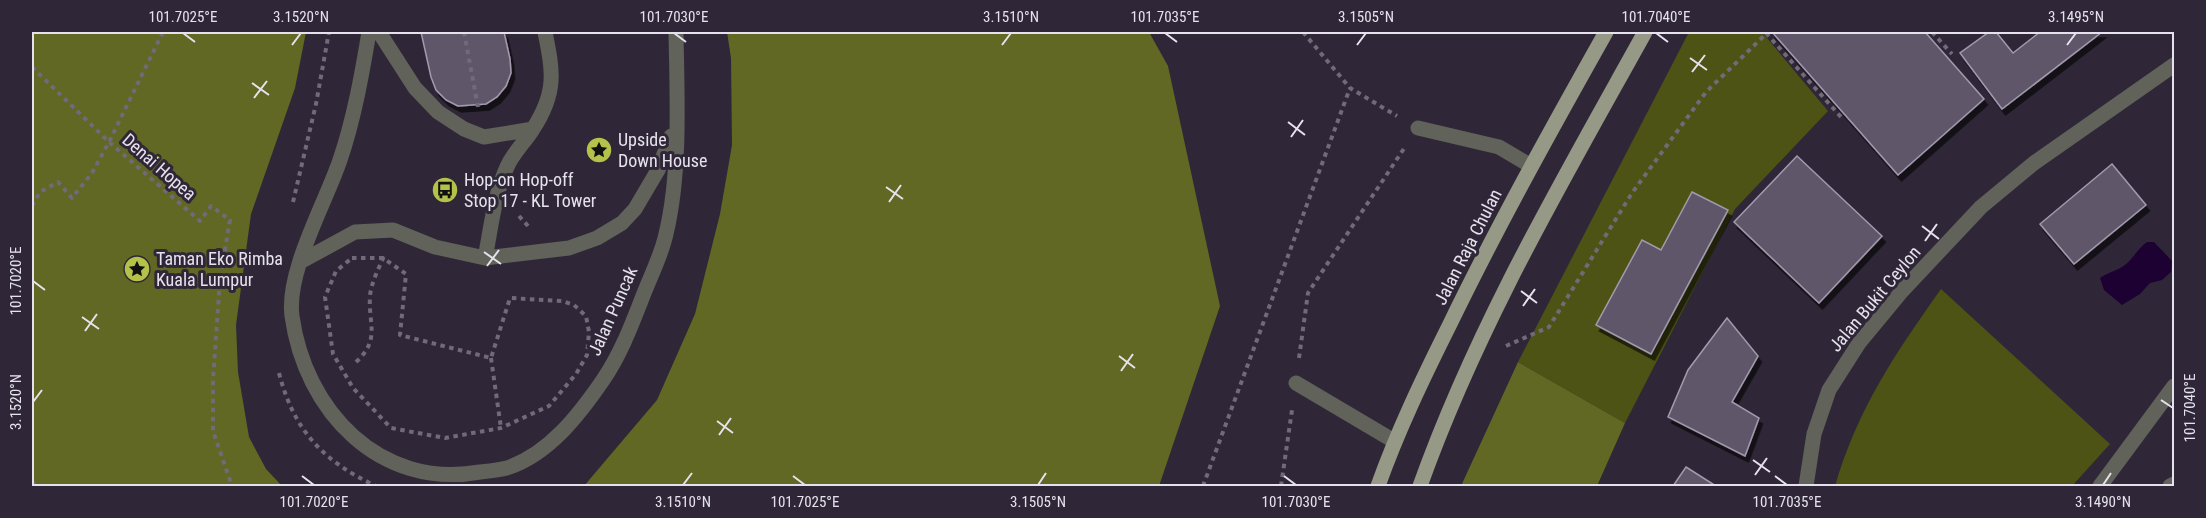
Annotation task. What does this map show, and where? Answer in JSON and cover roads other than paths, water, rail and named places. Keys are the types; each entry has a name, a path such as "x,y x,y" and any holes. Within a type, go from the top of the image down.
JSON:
{"main road":[{"name":"Jalan Raja Chulan","path":"1378,486 1394,441 1459,304 1531,166 1606,32"},
{"path":"1420,486 1436,441 1506,284 1645,32"}],"street":[{"name":"Jalan Puncak","path":"369,32 362,76 340,159 292,285 292,315 304,360 318,392 336,420 359,443 389,462 423,473 457,477 507,468 536,452 557,436 579,413 604,378 626,340 666,236 678,119 676,32"},
{"path":"379,32 416,88 438,112 455,123 484,137 533,129"},
{"path":"485,258 501,181 507,165 533,129 546,106 551,88 553,69 545,32"},
{"name":"Jalan Bukit Ceylon","path":"1806,486 1814,434 1829,390 1859,343 1902,291 1981,207 2034,163 2175,65"},
{"path":"300,262 355,232 393,230 435,247 485,258 569,248 597,238 622,223 635,210 658,170 678,119"},
{"path":"1418,128 1499,147 1531,166"},
{"path":"1296,383 1394,441"},
{"path":"2100,486 2175,386"},
{"path":"2170,486 2175,483"}],"place":[{"name":"Upside Down House","path":"599,150"},
{"name":"Hop-on Hop-off Stop 17 - KL Tower","path":"445,190"},
{"name":"Taman Eko Rimba Kuala Lumpur","path":"137,269"}]}
